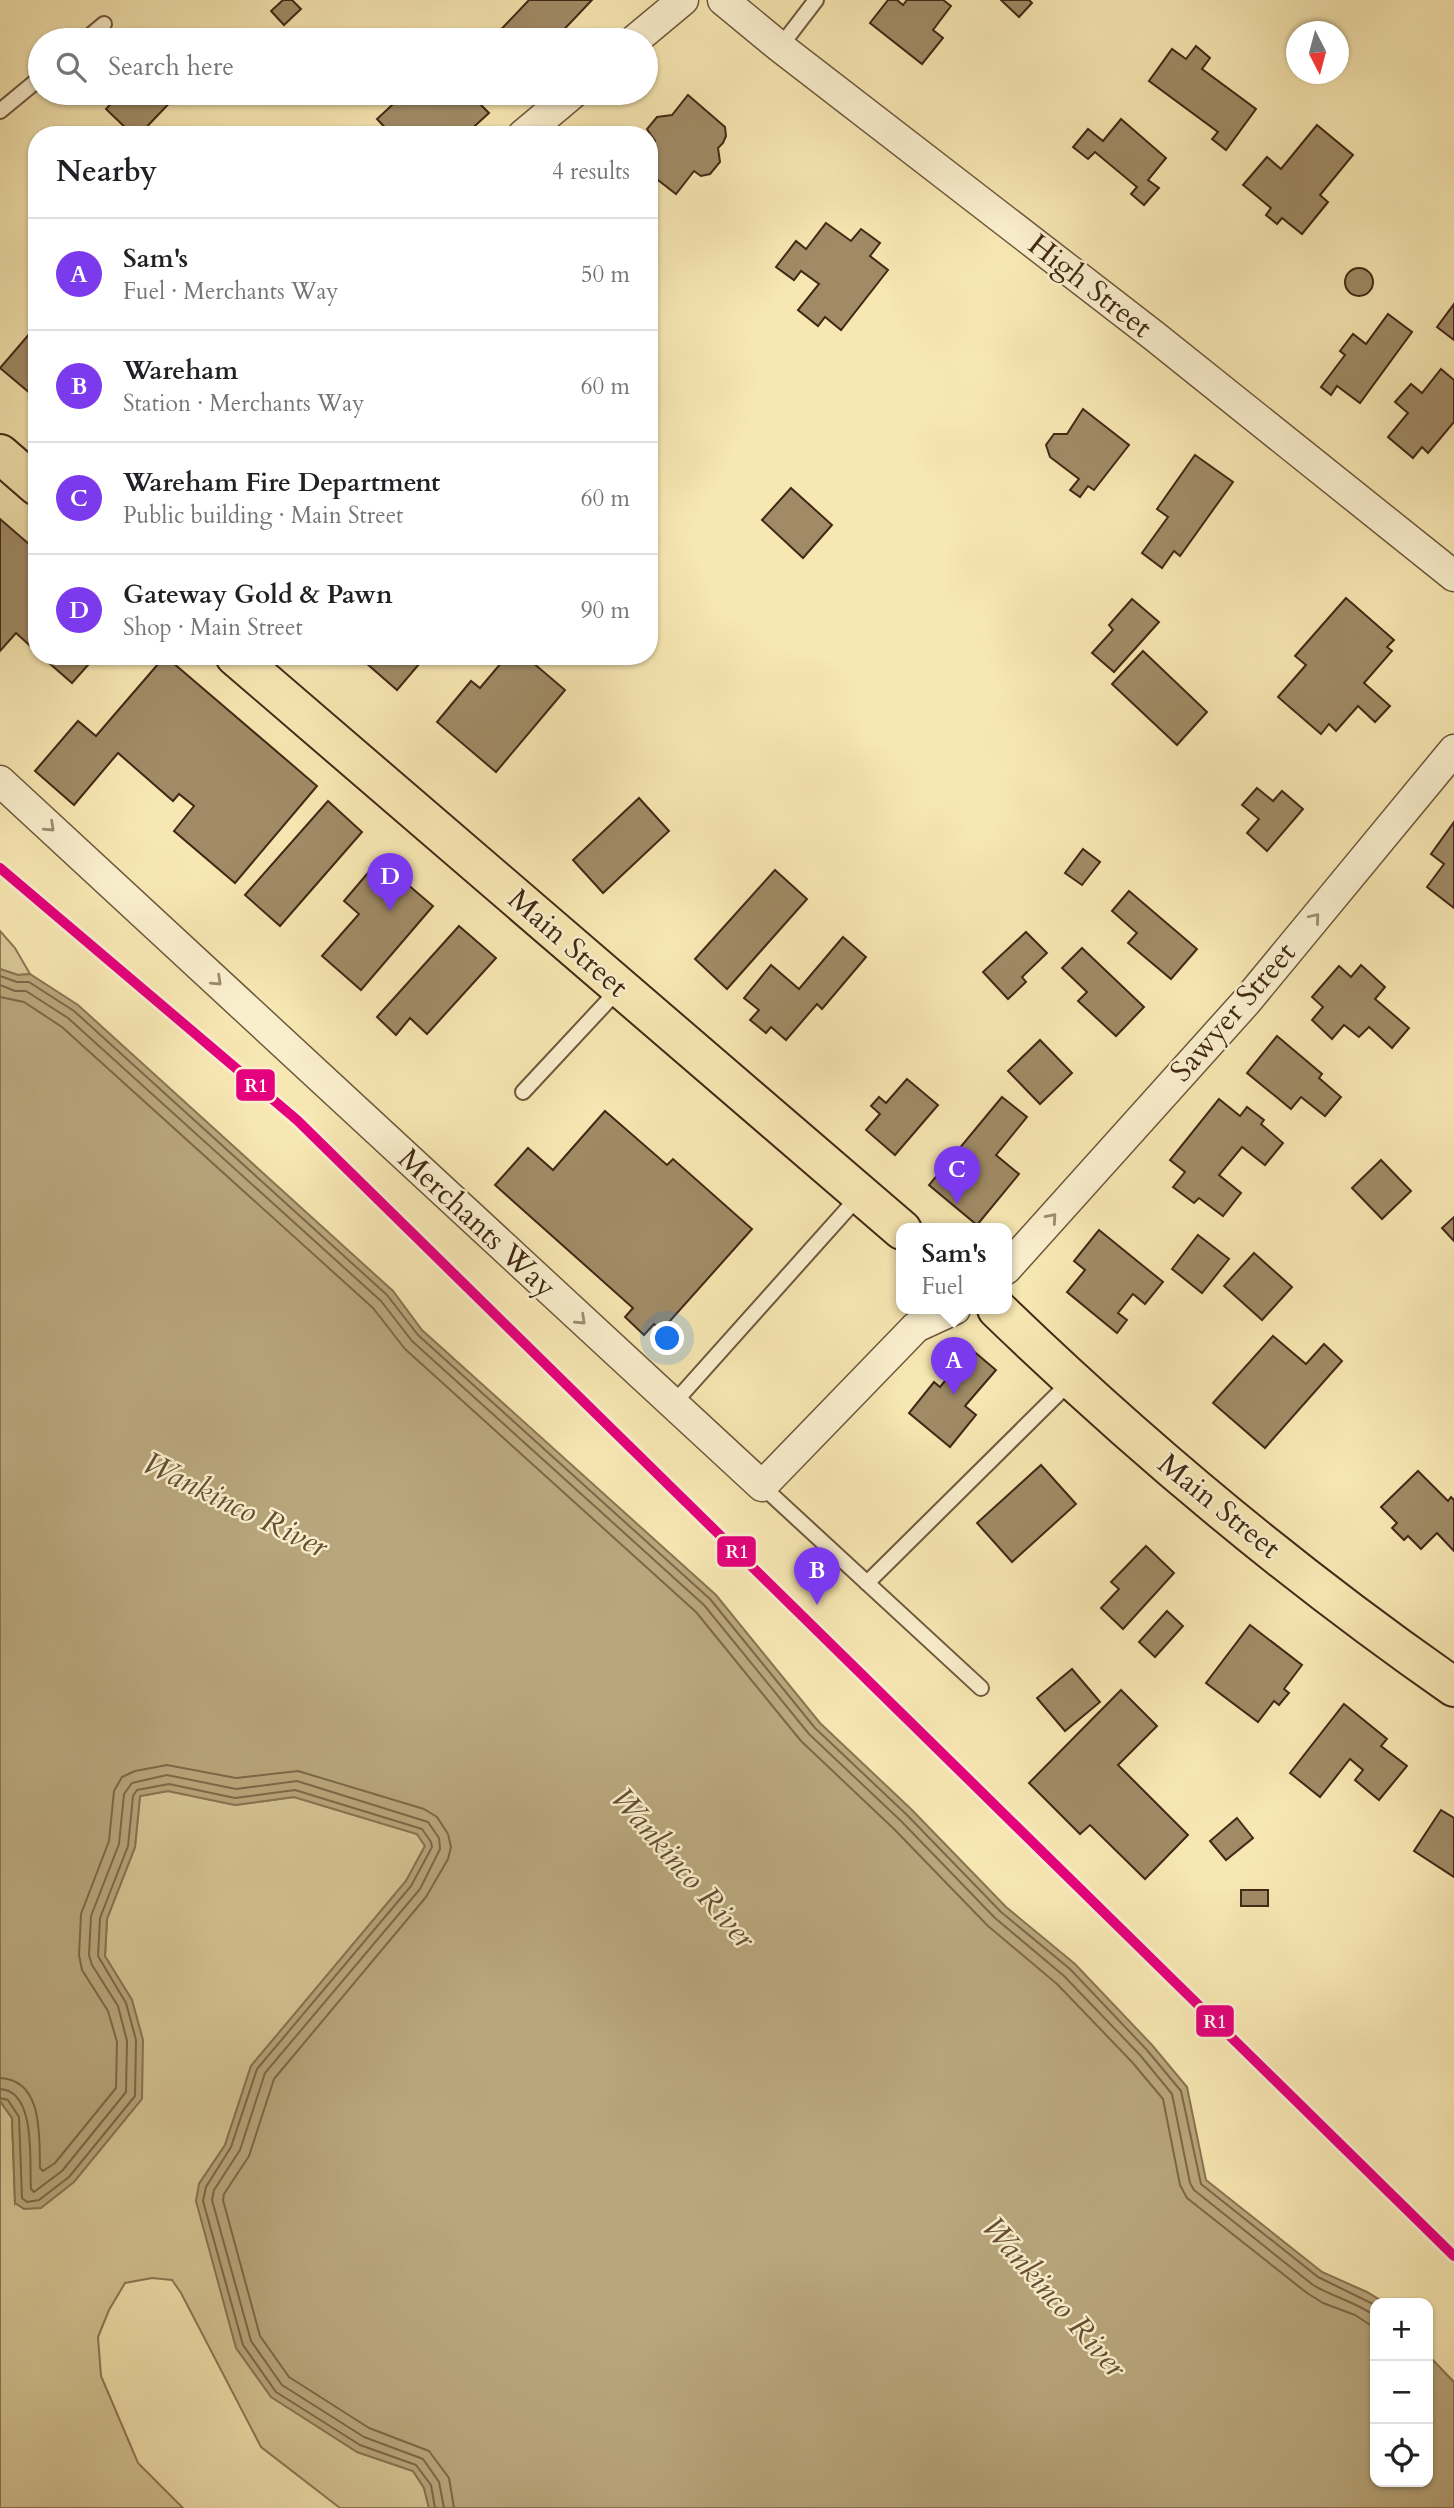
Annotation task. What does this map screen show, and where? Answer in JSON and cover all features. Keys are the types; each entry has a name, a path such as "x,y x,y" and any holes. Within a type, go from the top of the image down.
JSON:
{"main road":[{"path":"0,454 28,478"},
{"name":"Main Street","path":"245,665 896,1226"},
{"name":"Main Street","path":"1002,1314 1071,1381 1163,1460 1363,1622 1454,1687"}],"street":[{"path":"649,28 683,0"},
{"name":"High Street","path":"723,0 1452,571"},
{"path":"534,126 559,105"},
{"name":"Sawyer Street","path":"1012,1262 1246,1002 1454,750"},
{"name":"Merchants Way","path":"0,781 762,1486"},
{"path":"762,1486 916,1327 944,1314"}],"lane":[{"path":"780,47 816,0"},
{"path":"99,28 104,24"},
{"path":"0,111 28,88"},
{"path":"523,1092 620,988"},
{"path":"673,1404 859,1196"},
{"path":"867,1583 1071,1381"},
{"path":"762,1486 981,1688"}],"shaded area":[{"path":"0,931 15,948 30,974 18,975 0,969"},
{"path":"168,1791 235,1805 294,1797 417,1834 425,1846 406,1881 251,2066 225,2145 199,2184 357,2452 413,2471 424,2488 429,2508 340,2508 261,2447 181,2293 172,2280 152,2278 125,2283 109,2310 98,2337 101,2376 138,2463 183,2508 0,2508 0,2101 12,2118 15,2203 132,2000 105,1957 107,1919 135,1847 140,1796"}],"water":[{"name":"Wankinco River","path":"0,969 18,975 30,974 78,1005 393,1291 422,1330 716,1595 820,1723 912,1810 1006,1907 1075,1964 1152,2045 1187,2087 1206,2180 1322,2272 1377,2298 1370,2298 1370,2487 1433,2487 1433,2360 1454,2382 1454,2508 429,2508 424,2488 413,2471 357,2452 271,2397 236,2348 196,2201 199,2184 225,2145 251,2066 406,1881 425,1846 417,1834 294,1797 235,1805 168,1791 140,1796 135,1847 107,1919 105,1956 132,2000 143,2040 142,2099 74,2182 41,2208 24,2209 15,2203 12,2118 0,2101"}],"building":[{"path":"283,0 292,0 301,9 284,25 271,11"},
{"path":"529,0 592,0 565,28 502,28"},
{"path":"888,0 897,0 903,5 907,0 943,0 951,6 933,30 943,38 922,64 870,23"},
{"path":"1001,0 1029,0 1032,3 1019,17"},
{"path":"1196,46 1210,58 1202,69 1256,109 1226,150 1212,139 1218,132 1149,81 1172,49 1186,59"},
{"path":"688,95 725,127 726,136 718,148 720,162 710,174 701,176 694,171 676,194 658,180 658,126 650,126 657,117 672,115"},
{"path":"110,105 168,105 148,126 124,126 106,109"},
{"path":"392,105 481,105 489,113 475,126 384,126 377,119"},
{"path":"1121,119 1166,158 1148,180 1159,188 1144,205 1131,194 1137,187 1095,152 1088,159 1073,147 1088,129 1103,141"},
{"path":"1317,125 1353,155 1320,195 1328,202 1302,234 1282,218 1277,224 1266,215 1271,208 1243,185 1267,157 1281,169"},
{"path":"826,223 851,241 861,229 880,243 870,256 888,270 841,330 825,317 818,326 798,310 819,284 801,271 794,280 776,267 796,241 806,249"},
{"path":"1359,268 1369,272 1373,282 1369,292 1359,296 1349,292 1345,282 1349,272"},
{"path":"1454,304 1454,340 1437,327"},
{"path":"1388,314 1412,332 1360,403 1337,386 1331,395 1321,387 1345,355 1340,351 1353,334 1366,344"},
{"path":"28,335 28,391 0,368"},
{"path":"1441,369 1454,380 1454,422 1428,453 1422,447 1413,458 1388,437 1408,413 1395,402 1411,384 1422,393"},
{"path":"1083,409 1129,445 1094,490 1088,486 1080,497 1070,490 1079,479 1050,457 1046,445 1054,434 1067,434"},
{"path":"1195,455 1233,482 1180,556 1174,551 1162,568 1142,553 1168,517 1157,509"},
{"path":"791,488 832,525 803,558 762,520"},
{"path":"0,519 28,543 28,644 16,633 0,651"},
{"path":"1346,598 1394,640 1387,647 1392,651 1364,683 1390,706 1375,722 1358,706 1336,731 1329,724 1321,734 1278,697 1306,665 1295,656"},
{"path":"1132,599 1159,622 1114,672 1092,653 1113,630 1109,625"},
{"path":"1143,651 1207,712 1177,745 1112,684"},
{"path":"51,665 88,665 72,683"},
{"path":"157,665 176,665 317,786 235,883 174,831 194,806 179,794 173,801 118,753 74,805 35,771 78,721 96,736"},
{"path":"368,665 418,665 397,690"},
{"path":"499,665 536,665 565,690 496,772 437,722 471,681 480,688"},
{"path":"1257,788 1273,801 1282,791 1303,809 1267,851 1247,833 1259,819 1242,805"},
{"path":"639,798 669,831 603,893 573,860"},
{"path":"328,801 362,832 280,926 245,895"},
{"path":"1454,822 1454,908 1427,887 1444,864 1431,854"},
{"path":"1083,849 1100,862 1082,885 1065,873"},
{"path":"379,860 433,906 361,990 322,956 359,914 344,901"},
{"path":"775,870 807,899 727,989 695,959"},
{"path":"1129,891 1197,949 1171,979 1128,943 1137,933 1112,911"},
{"path":"459,926 496,958 427,1034 410,1018 396,1035 377,1017"},
{"path":"1026,932 1047,953 1022,977 1026,982 1008,999 983,972"},
{"path":"843,937 866,957 822,1009 817,1004 786,1040 771,1027 766,1033 750,1020 759,1010 744,998 771,965 799,989"},
{"path":"1082,948 1144,1007 1116,1036 1078,1001 1087,992 1062,968"},
{"path":"1361,965 1385,987 1375,999 1409,1028 1392,1048 1369,1027 1359,1037 1344,1025 1332,1039 1312,1020 1323,1007 1312,997 1339,966 1351,977"},
{"path":"1277,1036 1322,1074 1319,1078 1341,1097 1325,1116 1301,1097 1291,1109 1247,1073"},
{"path":"1040,1040 1072,1073 1040,1104 1008,1071"},
{"path":"907,1079 938,1105 895,1155 866,1130 880,1114 871,1106 879,1097 886,1103"},
{"path":"1002,1097 1027,1117 996,1155 1019,1174 979,1223 975,1223 929,1185"},
{"path":"1219,1099 1240,1116 1247,1107 1264,1120 1261,1124 1283,1143 1265,1165 1242,1147 1219,1175 1241,1193 1223,1216 1199,1198 1194,1203 1173,1187 1185,1172 1170,1160"},
{"path":"605,1111 667,1165 673,1159 752,1229 661,1331 654,1324 644,1335 625,1317 633,1308 495,1185 528,1148 553,1170"},
{"path":"1381,1160 1411,1191 1382,1219 1352,1188"},
{"path":"1454,1217 1454,1241 1442,1228"},
{"path":"1099,1230 1163,1282 1145,1304 1133,1294 1118,1313 1127,1320 1117,1333 1067,1292 1085,1270 1074,1261"},
{"path":"1198,1235 1229,1259 1202,1293 1172,1269"},
{"path":"1254,1253 1292,1287 1262,1320 1224,1286"},
{"path":"1273,1336 1306,1364 1324,1344 1342,1361 1265,1448 1213,1403"},
{"path":"971,1349 996,1370 965,1406 976,1415 950,1447 909,1413 934,1382 940,1387"},
{"path":"1041,1465 1076,1504 1012,1562 977,1523"},
{"path":"1418,1471 1448,1501 1451,1497 1454,1500 1454,1551 1437,1533 1421,1549 1408,1536 1404,1540 1392,1528 1397,1523 1381,1507"},
{"path":"1146,1546 1174,1573 1123,1629 1101,1608 1119,1589 1111,1582"},
{"path":"1167,1611 1183,1626 1155,1657 1139,1642"},
{"path":"1250,1625 1302,1665 1284,1689 1289,1693 1279,1705 1274,1701 1258,1722 1206,1683"},
{"path":"1072,1669 1100,1702 1065,1731 1037,1698"},
{"path":"1121,1690 1157,1726 1118,1765 1188,1835 1145,1879 1090,1825 1080,1834 1029,1783"},
{"path":"1344,1704 1387,1739 1381,1746 1407,1766 1379,1800 1355,1780 1363,1770 1350,1759 1320,1797 1290,1773"},
{"path":"1441,1810 1454,1818 1454,1877 1414,1851"},
{"path":"1237,1818 1253,1838 1226,1860 1210,1841"},
{"path":"1241,1890 1268,1890 1268,1906 1241,1906"}],"transit line":[{"name":"R1","path":"0,868 297,1120 1454,2256"}],"place":[{"name":"Gateway Gold & Pawn","path":"390,911"},
{"name":"Wareham Fire Department","path":"957,1204"},
{"name":"Sam's","path":"954,1395"},
{"name":"Wareham","path":"817,1605"}]}
